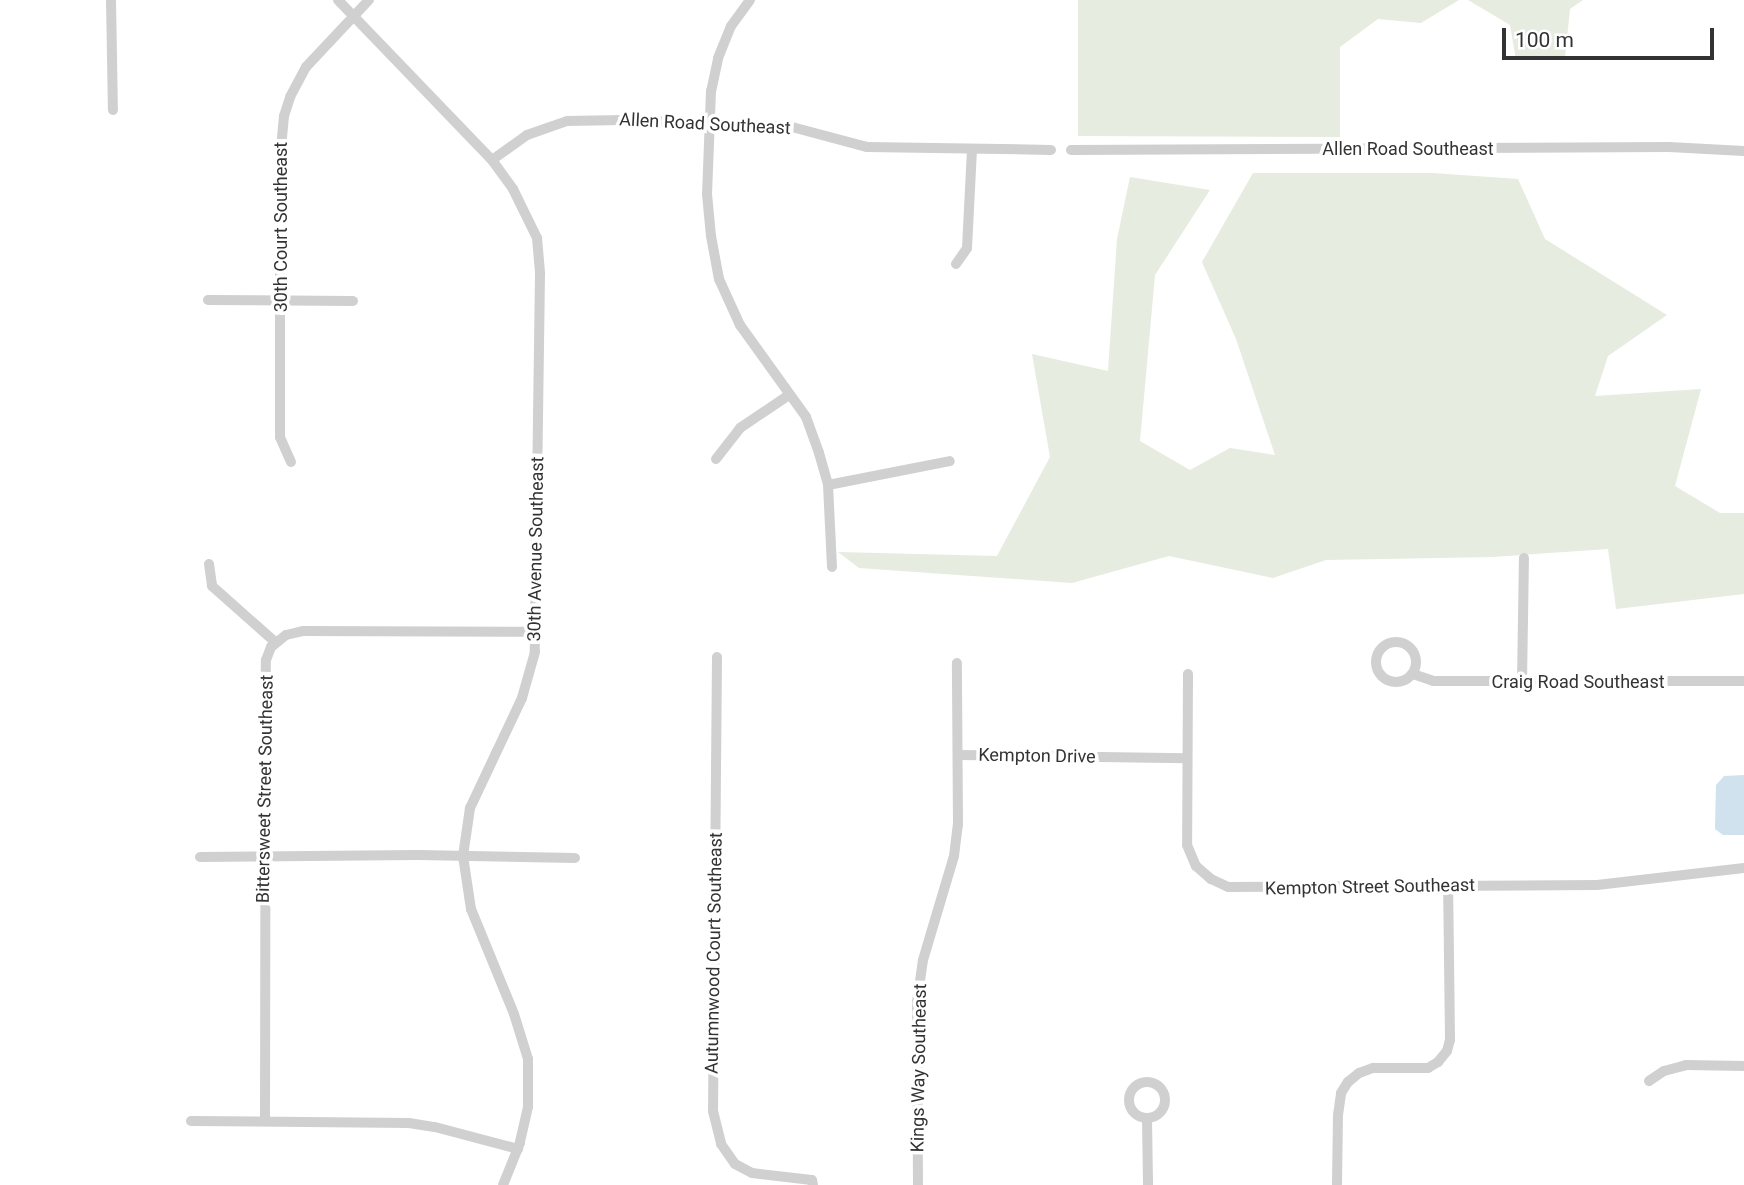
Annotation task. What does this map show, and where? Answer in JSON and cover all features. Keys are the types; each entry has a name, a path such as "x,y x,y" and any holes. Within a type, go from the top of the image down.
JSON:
{"street":[{"path":"111,0 113,110"},
{"name":"30th Avenue Southeast","path":"338,0 492,160 513,189 533,227 540,274 537,632 530,679 470,808 463,856 471,909 514,1014 528,1059 528,1107 518,1149 503,1185"},
{"name":"30th Court Southeast","path":"291,462 280,437 280,159 284,116 290,97 306,67 369,0"},
{"path":"750,0 731,26 718,59 711,91 707,194 719,279 740,326 806,417 828,485 832,567"},
{"name":"Allen Road Southeast","path":"492,160 527,135 567,121 710,122 792,127 867,148 1052,150"},
{"name":"Allen Road Southeast","path":"1071,150 1669,147 1744,151"},
{"path":"956,264 967,248 972,150"},
{"path":"208,300 353,302"},
{"path":"716,459 740,428 789,395"},
{"path":"828,485 950,461"},
{"path":"1522,682 1524,558"},
{"path":"209,564 212,586 275,642 286,635 303,631 537,632"},
{"name":"Bittersweet Street Southeast","path":"265,1120 266,660 275,642"},
{"name":"Autumnwood Court Southeast","path":"716,657 713,1111 721,1144 735,1164 752,1173 813,1183"},
{"name":"Kings Way Southeast","path":"918,1185 917,1002 931,927 954,856 958,825 957,663"},
{"name":"Kempton Street Southeast","path":"1188,674 1187,845 1196,866 1211,879 1228,887 1247,889 1597,885 1744,868"},
{"name":"Craig Road Southeast","path":"1413,674 1433,681 1744,681"},
{"name":"Kempton Drive","path":"959,755 1186,758"},
{"path":"200,857 575,858"},
{"path":"1337,1185 1338,1115 1342,1093 1348,1082 1359,1073 1373,1068 1428,1068 1438,1062 1447,1051 1450,1040 1448,886"},
{"path":"1649,1081 1664,1071 1686,1065 1744,1066"},
{"path":"1147,1119 1148,1185"},
{"path":"191,1121 409,1123 435,1127 518,1149"}],"shaded area":[{"path":"1078,0 1459,0 1421,23 1378,19 1340,47 1340,137 1078,136"},
{"path":"1468,0 1583,0 1570,9 1565,57 1516,60 1510,25"},
{"path":"1253,173 1433,173 1518,179 1545,239 1667,315 1608,356 1595,396 1701,389 1675,486 1720,513 1744,513 1744,594 1616,609 1608,549 1492,557 1326,560 1273,578 1169,556 1072,583 859,568 838,552 997,556 1050,457 1032,354 1108,371 1117,239 1130,177 1210,190 1155,275 1140,441 1190,470 1230,448 1275,455 1236,339 1202,262"}],"water":[{"path":"1744,775 1744,835 1723,835 1715,829 1716,785 1724,776"}]}
